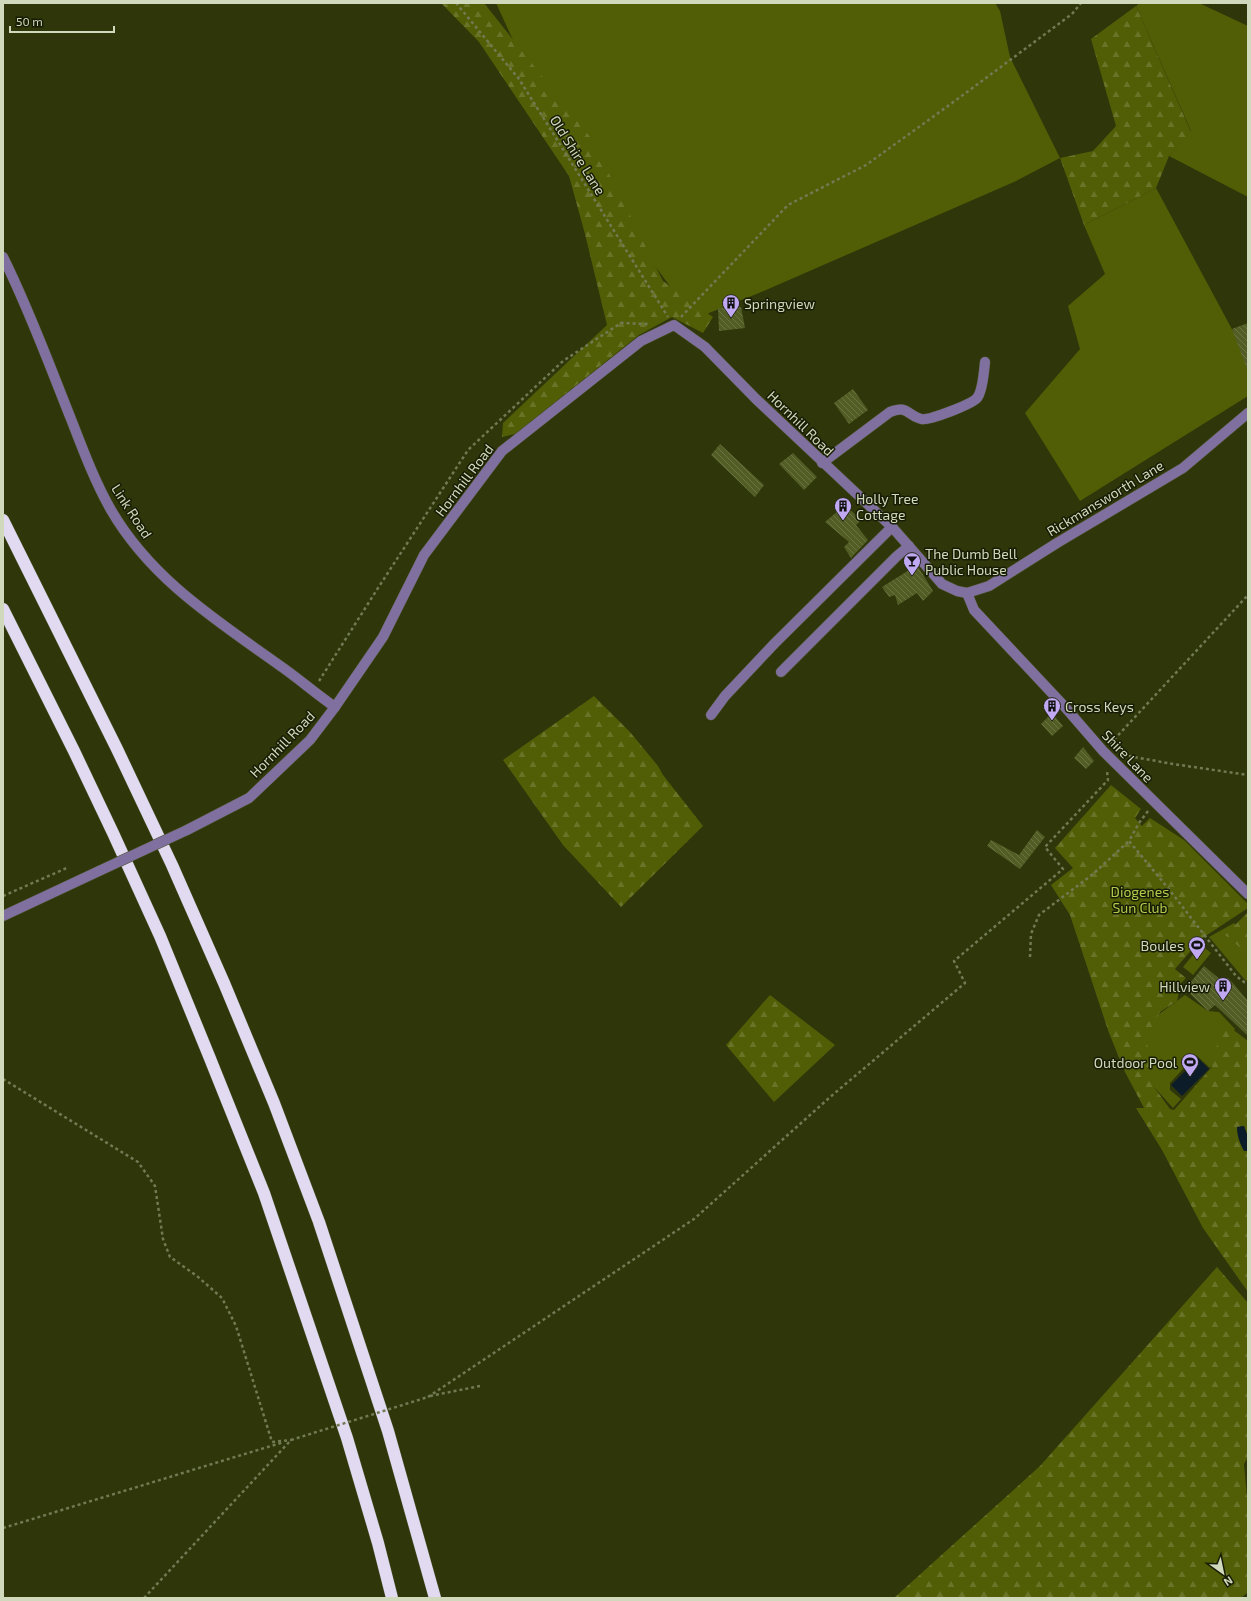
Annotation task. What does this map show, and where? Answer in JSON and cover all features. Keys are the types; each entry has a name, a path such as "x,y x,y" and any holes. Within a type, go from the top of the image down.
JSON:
{"highway":[{"path":"3,520 172,865 274,1102 319,1222 385,1423 434,1598"},
{"path":"3,609 87,778 160,936 210,1056 264,1193 347,1438 378,1543 392,1598"}],"street":[{"name":"Link Road","path":"3,257 19,288 89,464 111,511 129,537 172,585 202,611 281,666 312,692 335,707"},
{"name":"Hornhill Road","path":"3,916 187,830 249,798 310,740 335,707 383,637 424,555 502,451 641,341 674,325 705,347 822,463 892,527 942,584 957,591 967,593"},
{"path":"822,463 890,412 897,409 904,410 920,419 932,418 977,398 980,392 985,362"},
{"name":"Rickmansworth Lane","path":"967,593 989,586 1057,543 1184,468 1248,413"},
{"path":"711,715 724,696 775,643 892,527"},
{"path":"781,672 897,556 909,546"},
{"name":"Shire Lane","path":"967,593 974,610 1064,706 1103,751 1248,894"}],"path":[{"name":"Old Shire Lane","path":"456,3 519,79 674,325"},
{"path":"674,325 788,204 866,164 959,98 1072,14 1080,3"},
{"path":"1103,751 1248,595"},
{"path":"1103,751 1248,776"},
{"path":"428,1397 694,1219 829,1098 965,983 954,961 1063,869 1044,847 1108,780 1103,751"},
{"path":"1030,958 1031,934 1039,915 1093,874 1129,841 1143,817 1156,803"},
{"path":"1129,841 1178,900 1236,976 1248,985"},
{"path":"3,896 69,867"},
{"path":"3,1079 138,1162 155,1186 163,1239 170,1257 222,1298 236,1326 272,1442 291,1440"},
{"path":"3,1528 428,1397 480,1386"},
{"path":"144,1598 291,1440"}],"green space":[{"path":"441,3 484,3 591,138 663,281 713,317 703,333 672,317 639,335 515,434 502,437 503,423 607,325 569,176 479,42"},
{"path":"496,3 995,3 1000,11 1010,57 1060,158 1014,182 759,293 694,319 605,198 534,86"},
{"path":"1140,3 1199,3 1248,26 1248,197 1169,156 1191,131 1136,6"},
{"path":"1136,6 1191,132 1169,156 1156,188 1084,225 1060,158 1093,151 1116,126 1091,39"},
{"path":"1156,188 1248,359 1248,396 1080,501 1025,413 1080,349 1068,306 1105,274 1084,225"},
{"path":"594,696 630,732 658,766 663,775 703,826 621,907 563,845 503,760"},
{"name":"Diogenes Sun Club","path":"1111,785 1141,809 1135,818 1142,826 1150,818 1184,840 1248,904 1248,908 1201,939 1175,969 1186,978 1181,983 1177,1001 1160,1012 1146,1037 1154,1087 1170,1109 1174,1110 1211,1068 1223,1022 1248,1041 1248,1137 1244,1126 1237,1127 1239,1140 1244,1151 1248,1151 1248,1292 1203,1228 1162,1150 1136,1108 1144,1108 1125,1072 1109,1033 1070,915 1051,885 1073,868 1055,848"},
{"path":"1248,912 1248,954 1225,935"},
{"path":"1234,923 1248,937 1248,981 1245,980 1209,937"},
{"name":"Boules","path":"1201,945 1211,953 1193,975 1183,967"},
{"path":"770,995 835,1045 774,1102 726,1045"},
{"path":"1185,995 1208,1011 1219,1012 1235,1029 1210,1068 1196,1055 1170,1083 1170,1090 1181,1099 1173,1108 1154,1087 1132,1034"},
{"path":"1217,1267 1248,1303 1248,1457 1244,1464 1248,1509 1248,1592 1241,1598 894,1598 1040,1466"}],"water":[{"name":"Outdoor Pool","path":"1198,1058 1209,1069 1182,1096 1171,1085"},
{"path":"1244,1126 1248,1137 1248,1151 1244,1151 1240,1142 1237,1127"}],"building":[{"name":"Springview","path":"741,307 745,328 719,331 718,308"},
{"path":"1248,323 1248,369 1247,369 1232,329"},
{"path":"853,389 868,410 849,424 834,403"},
{"path":"720,444 764,485 755,497 711,455"},
{"path":"793,453 817,477 804,490 779,464"},
{"path":"845,505 861,520 856,525 868,540 851,558 844,547 849,542 825,522"},
{"name":"The Dumb Bell Public House","path":"917,565 933,591 923,601 917,593 898,605 895,595 889,597 882,587"},
{"name":"Cross Keys","path":"1052,713 1063,726 1052,736 1041,724"},
{"path":"1083,747 1094,761 1086,769 1074,758"},
{"path":"1037,830 1045,837 1020,869 987,846 991,840 1019,855"},
{"name":"Hillview","path":"1204,966 1222,981 1228,978 1248,1001 1248,1036 1215,1005 1208,1011 1185,989"}],"place":[{"name":"Springview","path":"731,318"},
{"name":"Holly Tree Cottage","path":"843,521"},
{"name":"The Dumb Bell Public House","path":"912,576"},
{"name":"Cross Keys","path":"1052,721"},
{"name":"Boules","path":"1197,960"},
{"name":"Hillview","path":"1223,1001"},
{"name":"Outdoor Pool","path":"1190,1077"}]}
